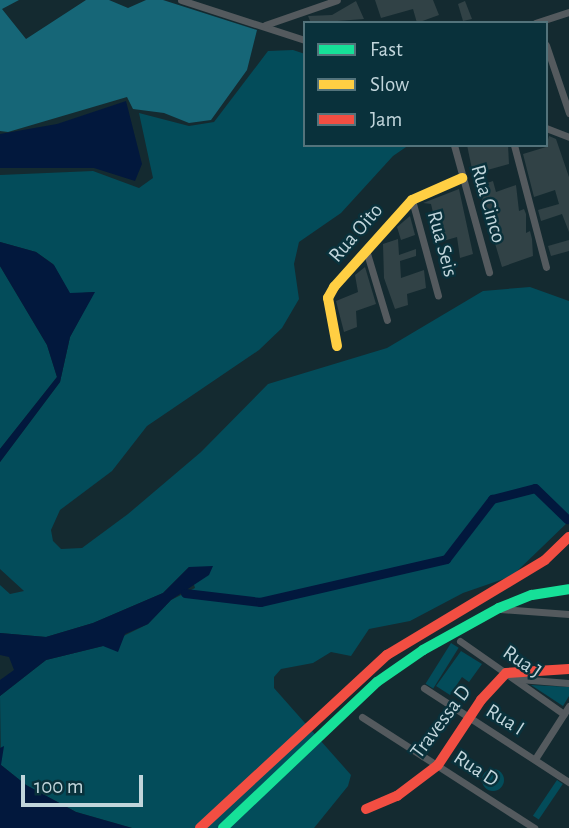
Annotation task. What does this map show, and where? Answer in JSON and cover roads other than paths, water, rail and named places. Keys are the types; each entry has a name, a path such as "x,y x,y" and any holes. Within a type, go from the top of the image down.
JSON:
{"main road":[{"name":"Rua Oito","path":"337,346 328,298 366,250 412,200 462,178"},
{"path":"200,828 315,718 387,655 534,567 569,537"},
{"path":"223,828 324,730 386,676 499,608 532,595 569,589"},
{"path":"506,673 569,669"},
{"name":"Travessa D","path":"366,809 397,796 438,765 469,718 506,673"}],"street":[{"path":"181,0 303,39"},
{"path":"264,25 337,0"},
{"path":"541,21 569,12"},
{"path":"548,51 569,113"},
{"path":"548,129 569,137"},
{"name":"Rua Cinco","path":"454,147 489,272"},
{"path":"515,147 546,267"},
{"name":"Rua Seis","path":"412,200 438,296"},
{"path":"366,250 387,320"},
{"path":"499,608 569,614"},
{"name":"Rua J","path":"460,641 506,673 518,678 564,714"},
{"path":"518,678 569,683"},
{"name":"Rua I","path":"424,688 569,782"},
{"path":"535,760 569,706"},
{"name":"Rua D","path":"362,717 534,828"}],"waterway":[{"path":"185,593 260,602 446,559 492,499 535,488 567,519"}]}
